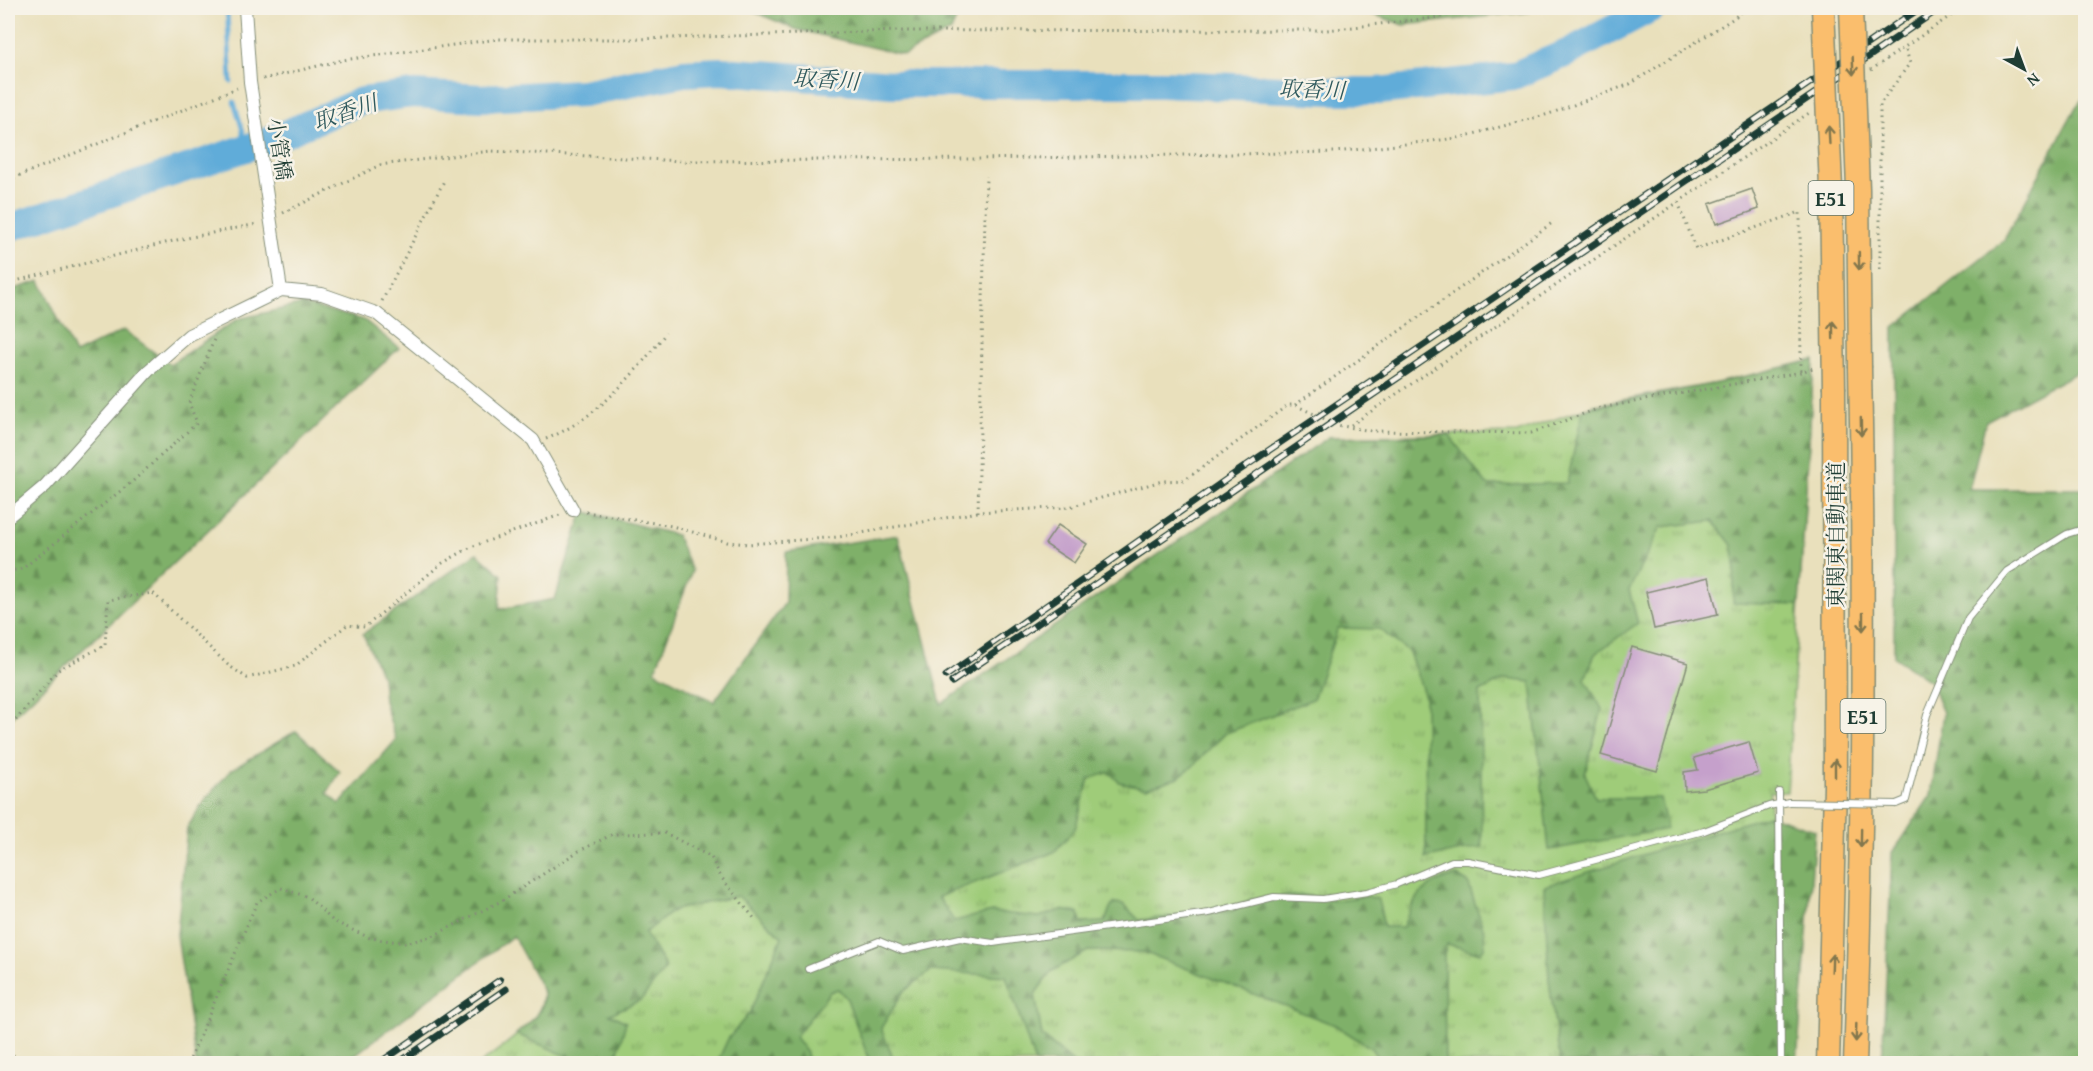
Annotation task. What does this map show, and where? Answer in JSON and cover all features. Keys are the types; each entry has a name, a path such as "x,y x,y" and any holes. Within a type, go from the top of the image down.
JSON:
{"highway":[{"name":"東関東自動車道","path":"1823,8 1831,188 1834,388 1835,786 1828,1064"},
{"name":"東関東自動車道","path":"1851,8 1858,189 1864,544 1862,785 1855,1064"}],"street":[{"name":"小管橋","path":"245,8 251,88 268,218 281,290"},
{"path":"8,517 45,486 148,371 189,335 281,290 322,294 376,313 533,440 573,510"}],"lane":[{"path":"808,969 879,941 903,951 960,938 993,943 1209,913 1274,897 1334,897 1397,884 1452,861 1468,861 1539,874 1704,831 1779,803 1896,804 1906,800 1927,715 1968,618 2007,571 2067,534 2085,528"},
{"path":"1779,792 1781,1064"}],"path":[{"path":"8,180 251,88 343,60 498,39 637,39 898,31 1327,30 1432,18 1480,8"},
{"path":"8,283 268,218 380,165 491,151 683,161 978,159 1335,152 1458,138 1549,114 1630,84 1746,8"},
{"path":"1868,72 1962,8"},
{"path":"1880,271 1880,104 1910,63 1905,47"},
{"path":"1349,426 1811,111"},
{"path":"978,512 986,176"},
{"path":"376,313 445,179"},
{"path":"1678,202 1696,249 1800,212 1801,372"},
{"path":"1295,405 1552,223"},
{"path":"8,572 22,569 133,482 197,423 189,403 223,318"},
{"path":"533,440 547,439 567,429 619,388 666,333"},
{"path":"8,742 10,727 58,670 105,645 108,600 153,593 228,665 247,678 295,666 347,625 365,627 441,564 471,547 573,510 672,526 727,542 748,544 839,537 978,512 1069,507 1162,481 1185,480 1287,405 1295,405 1337,425 1371,431 1531,433 1600,408 1801,372 1823,364"},
{"path":"188,1064 257,903 281,888 308,897 333,921 370,938 406,943 433,936 503,900 577,852 613,834 665,833 711,857 721,877 754,918"},
{"path":"8,1051 24,1064"}],"green space":[{"path":"745,8 961,8 951,31 904,55 795,29"},
{"path":"1354,8 1534,8 1529,12 1404,25"},
{"path":"2085,96 2085,368 1986,421 1969,489 2085,489 2085,1063 1882,1064 1892,854 1931,795 1943,713 1931,682 1894,657 1894,327 2004,240 2076,107"},
{"path":"40,281 75,354 124,330 170,364 238,319 303,304 364,320 399,348 8,721 8,291"},
{"path":"1814,360 1787,792 1770,792 1767,1063 480,1064 524,1029 534,1018 543,996 540,984 1329,437 1517,433 1594,405 1717,383"},
{"path":"1814,360 1799,605 1733,603 1735,563 1732,545 1713,521 1661,527 1629,590 1638,623 1595,654 1585,679 1602,709 1585,774 1596,798 1660,798 1667,829 1549,850 1531,682 1505,679 1480,692 1482,847 1426,858 1425,697 1409,652 1379,629 1338,628 1313,699 1224,734 1192,767 1177,778 1146,788 1119,782 1109,772 1089,779 1075,829 1054,852 938,897 954,921 992,912 1039,917 1061,910 1079,913 1081,923 1105,922 1110,908 1115,903 1123,904 1139,920 1232,911 1251,899 1303,895 1337,900 1367,896 1378,899 1384,927 1403,927 1411,908 1422,892 1436,882 1457,876 1468,882 1484,931 1485,947 1480,953 1447,944 1444,954 1445,1063 1381,1063 1371,1048 1335,1025 1143,952 1088,951 1052,971 1035,994 1042,1036 1074,1063 1035,1063 1006,976 931,971 903,992 881,1028 895,1063 870,1063 847,999 838,989 830,992 795,1037 807,1053 808,1063 717,1063 728,1039 750,1012 782,937 738,896 674,910 645,933 666,968 641,1000 610,1014 626,1022 615,1063 560,1063 569,1057 516,1034 537,1016 543,1004 544,993 513,936 344,1063 196,1063 177,935 187,828 204,801 231,770 296,731 340,772 327,793 340,804 396,740 384,701 382,677 363,634 477,553 502,575 499,609 555,599 583,511 676,535 692,571 655,671 714,702 785,603 786,552 898,535 941,704 1329,437 1449,435 1487,485 1567,483 1583,409 1717,383"},
{"path":"1768,815 1815,830 1797,1063 1560,1063 1549,980 1544,886"}],"building":[{"path":"1752,189 1759,209 1716,224 1709,204"},
{"path":"1058,525 1087,544 1074,563 1045,544"},
{"path":"1709,577 1718,615 1654,629 1646,592"},
{"path":"1632,647 1688,663 1657,771 1601,755"},
{"path":"1749,742 1758,773 1704,789 1685,791 1684,772 1698,770 1694,758"}],"waterway":[{"path":"227,8 231,82"},
{"name":"取香川","path":"8,228 273,139 361,101 413,94 481,98 583,93 684,73 721,71 892,84 1162,84 1379,91 1513,76 1567,53 1652,8"},
{"path":"234,102 243,131 241,150"}],"railway":[{"path":"946,676 1234,474 1920,8"},
{"path":"952,682 1940,8"},
{"path":"378,1064 500,980"},
{"path":"397,1064 506,989"}]}
